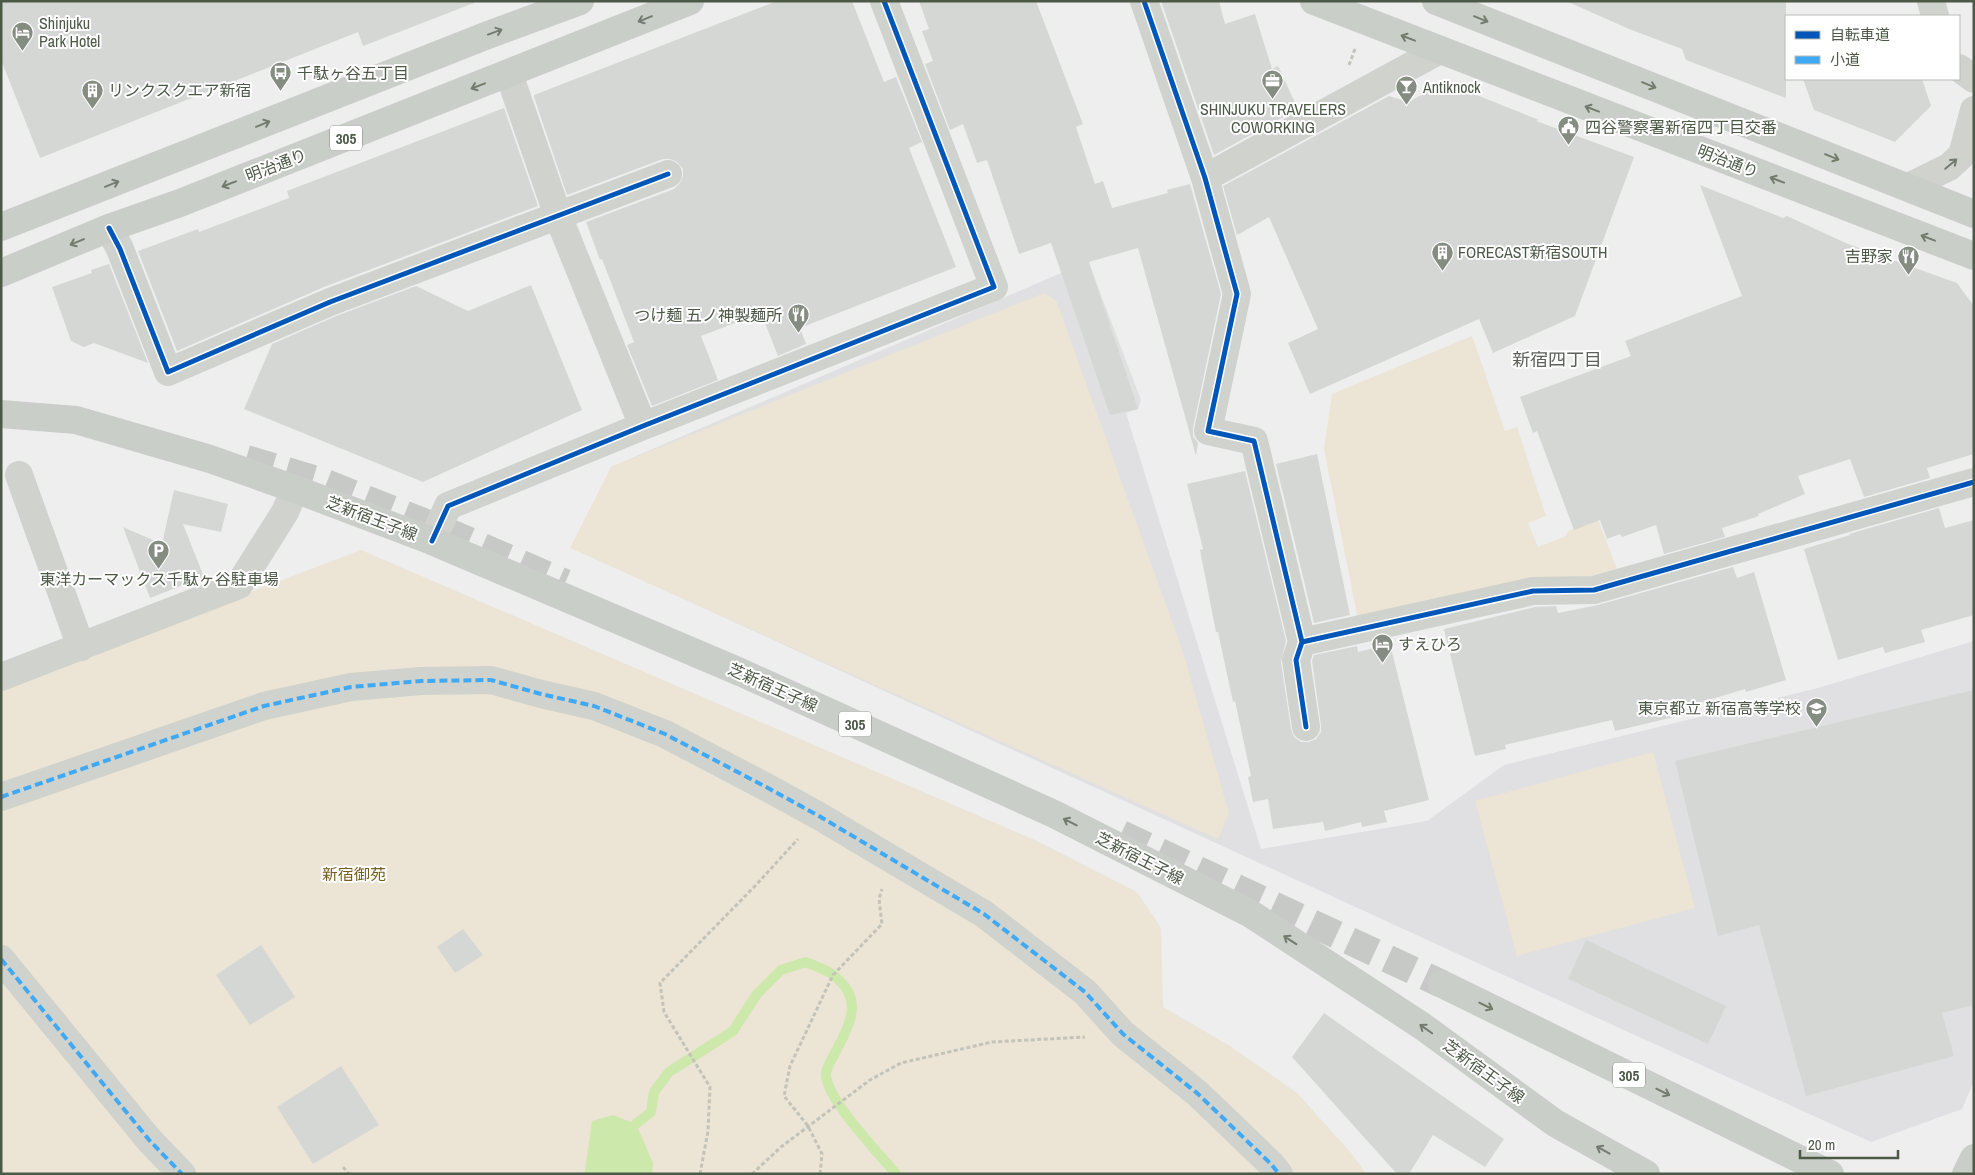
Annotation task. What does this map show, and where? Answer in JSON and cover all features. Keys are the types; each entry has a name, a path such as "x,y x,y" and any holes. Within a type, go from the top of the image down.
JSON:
{"main road":[{"path":"1,227 488,35 580,1"},
{"name":"明治通り","path":"1,273 109,228 180,203 690,1"},
{"name":"明治通り","path":"1314,1 1974,256"},
{"path":"1436,1 1974,214"},
{"name":"芝新宿王子線","path":"1,414 76,420 210,458 295,488 432,541 740,672 1045,810 1251,914 1422,1026 1554,1123 1646,1174"},
{"name":"305","path":"1442,984 1830,1174"},
{"path":"1966,1174 1974,1158"}],"street":[{"path":"432,541 448,506 643,426 994,287 884,1"},
{"path":"1144,1 1205,178 1237,294 1208,431 1254,441 1302,642 1296,660 1306,727"},
{"path":"1931,1 1936,15"},
{"path":"1205,178 1440,50"},
{"path":"1960,69 1974,80"},
{"path":"509,74 558,216 643,426"},
{"path":"1908,187 1949,167 1962,154 1974,110"},
{"path":"109,228 120,249 168,372 330,302 668,174"},
{"path":"19,475 81,647"},
{"path":"1302,642 1533,591 1594,590 1974,482"},
{"path":"1,677 239,585 285,512 295,488"},
{"path":"1,797 264,706 351,687 421,681 490,680 594,706 665,734 819,816 984,914 1085,992 1123,1034 1197,1093 1272,1164 1279,1174"},
{"path":"1,959 150,1141 182,1174"}],"path":[{"path":"1347,70 1357,43"},
{"path":"700,1174 708,1132 710,1088 664,1012 660,983 755,886 819,816"},
{"path":"820,1174 822,1154 808,1126 784,1096 790,1066 833,975 882,924 879,899 891,859"},
{"path":"752,1174 808,1126 870,1080 901,1063 992,1042 1123,1034"},
{"path":"343,1167 349,1174"}],"shaded area":[{"name":"東京都立 新宿高等学校","path":"1087,258 1141,400 1138,409 1126,413 1261,849 1427,821 1504,765 1818,688 1974,641 1974,1081 1962,1109 1871,1142 575,549 611,467 1061,273"},
{"path":"613,1115 636,1124 653,1163 652,1174 582,1174 585,1171 592,1121"}],"green space":[{"path":"1044,293 1056,300 1183,652 1229,813 1218,839 570,548 611,467"},
{"path":"1472,336 1505,431 1517,427 1546,516 1528,523 1538,547 1566,536 1568,531 1598,520 1619,574 1358,619 1324,449 1332,394"},
{"name":"新宿御苑","path":"361,550 1037,841 1137,892 1161,928 1163,1007 1230,1046 1297,1093 1352,1154 1366,1174 1,1174 1,687"},
{"path":"1653,752 1695,908 1517,956 1475,801"}],"building":[{"name":"リンクスクエア新宿","path":"1,1 474,1 474,3 363,46 358,32 40,158 1,60"},
{"path":"777,1 852,1 884,82 896,77 922,142 909,148 956,267 800,328 806,344 778,356 761,313 701,336 718,380 652,406 627,345 634,342 586,222 674,189 680,183 683,169 677,162 663,159 567,195 534,95"},
{"path":"919,1 1036,1 1083,124 1076,127 1095,184 1103,181 1112,208 1168,193 1167,190 1190,184 1221,294 1193,428 1193,436 1198,443 1196,456 1138,248 1089,262 1138,409 1110,415 1051,243 1019,254 987,160 977,163 963,124 950,130 925,64 933,61 922,31 929,29"},
{"path":"1161,1 1219,1 1225,24 1255,14 1272,69 1278,66 1298,109 1214,155"},
{"path":"1566,1 1786,1 1786,98 1686,60 1682,49 1629,29"},
{"path":"1803,80 1922,80 1931,106 1895,142 1814,110"},
{"name":"FORECAST新宿SOUTH","path":"1444,82 1539,120 1536,121 1634,157 1575,316 1493,353 1479,319 1310,394 1288,343 1318,329 1269,217 1237,235 1223,186 1389,96 1409,102"},
{"path":"504,108 538,206 324,287 177,351 138,251 198,229 199,232 289,198 287,191"},
{"path":"1700,185 1783,218 1787,216 1848,244 1957,283 1974,306 1974,454 1927,468 1930,478 1864,497 1850,459 1798,476 1805,494 1758,514 1759,516 1722,528 1725,537 1664,554 1656,525 1622,537 1620,534 1607,539 1600,520 1574,530 1537,431 1533,433 1520,397 1631,356 1625,341 1742,296"},
{"path":"109,264 148,363 94,343 84,347 71,341 52,287 92,273 91,270"},
{"path":"531,285 582,410 423,482 244,409 272,344 336,316 416,286 468,311"},
{"path":"1317,454 1350,615 1314,623 1276,464"},
{"path":"1245,471 1286,641 1281,662 1291,729 1294,737 1301,742 1309,742 1316,739 1321,732 1312,661 1314,655 1357,646 1358,652 1390,644 1429,800 1384,811 1387,822 1362,827 1361,822 1325,831 1323,822 1273,829 1268,799 1253,802 1248,777 1251,776 1235,701 1233,702 1218,632 1216,632 1200,550 1203,549 1187,484"},
{"path":"174,490 228,504 221,532 183,524 204,577 150,598 123,527 162,544"},
{"path":"1939,508 1945,528 1974,520 1974,615 1921,630 1925,642 1885,653 1883,647 1838,660 1804,549"},
{"path":"1733,567 1737,578 1754,572 1786,680 1746,692 1745,689 1672,711 1674,717 1615,731 1612,720 1505,745 1506,749 1475,756 1444,629 1535,607 1556,606 1558,613 1598,605"},
{"path":"1974,690 1974,1005 1942,1013 1954,1056 1806,1096 1759,925 1718,936 1675,761"},
{"path":"463,929 483,955 455,973 437,947"},
{"path":"1586,940 1726,1006 1708,1044 1568,979"},
{"path":"261,945 295,997 250,1025 216,975"},
{"path":"1324,1013 1504,1139 1485,1167 1433,1135 1409,1174 1397,1174 1292,1057"},
{"path":"341,1066 379,1125 313,1164 277,1107"}],"waterway":[{"path":"636,1124 651,1112 654,1092 669,1072 733,1031 757,994 781,970 806,962 833,975 843,984 852,1003 849,1023 826,1071 829,1087 844,1112 896,1174"}],"tunnel":[{"path":"246,459 323,482 446,531 565,583"},
{"path":"1121,834 1442,984"}],"marked path":[{"path":"1,797 264,706 351,687 421,681 491,680 594,706 665,734 768,788 819,816 984,914 1085,992 1123,1034 1197,1093 1279,1174"},
{"path":"1,959 150,1141 182,1174"}],"cycle path":[{"path":"432,541 448,506 643,426 994,287 884,1"},
{"path":"1144,1 1205,178 1237,294 1208,431 1254,441 1302,642 1296,660 1306,727"},
{"path":"109,228 120,249 168,372 330,302 668,174"},
{"path":"1302,642 1533,591 1594,590 1974,482"}],"place":[{"name":"Shinjuku Park Hotel","path":"23,51"},
{"name":"千駄ヶ谷五丁目","path":"281,92"},
{"name":"SHINJUKU TRAVELERS COWORKING","path":"1273,99"},
{"name":"Antiknock","path":"1407,106"},
{"name":"リンクスクエア新宿","path":"92,109"},
{"name":"四谷警察署新宿四丁目交番","path":"1569,146"},
{"name":"FORECAST新宿SOUTH","path":"1442,271"},
{"name":"吉野家","path":"1909,275"},
{"name":"つけ麺 五ノ神製麺所","path":"798,334"},
{"name":"東洋カーマックス千駄ヶ谷駐車場","path":"159,569"},
{"name":"すえひろ","path":"1382,663"},
{"name":"東京都立 新宿高等学校","path":"1817,727"}],"district":[{"name":"新宿四丁目","path":"1557,359"}]}
